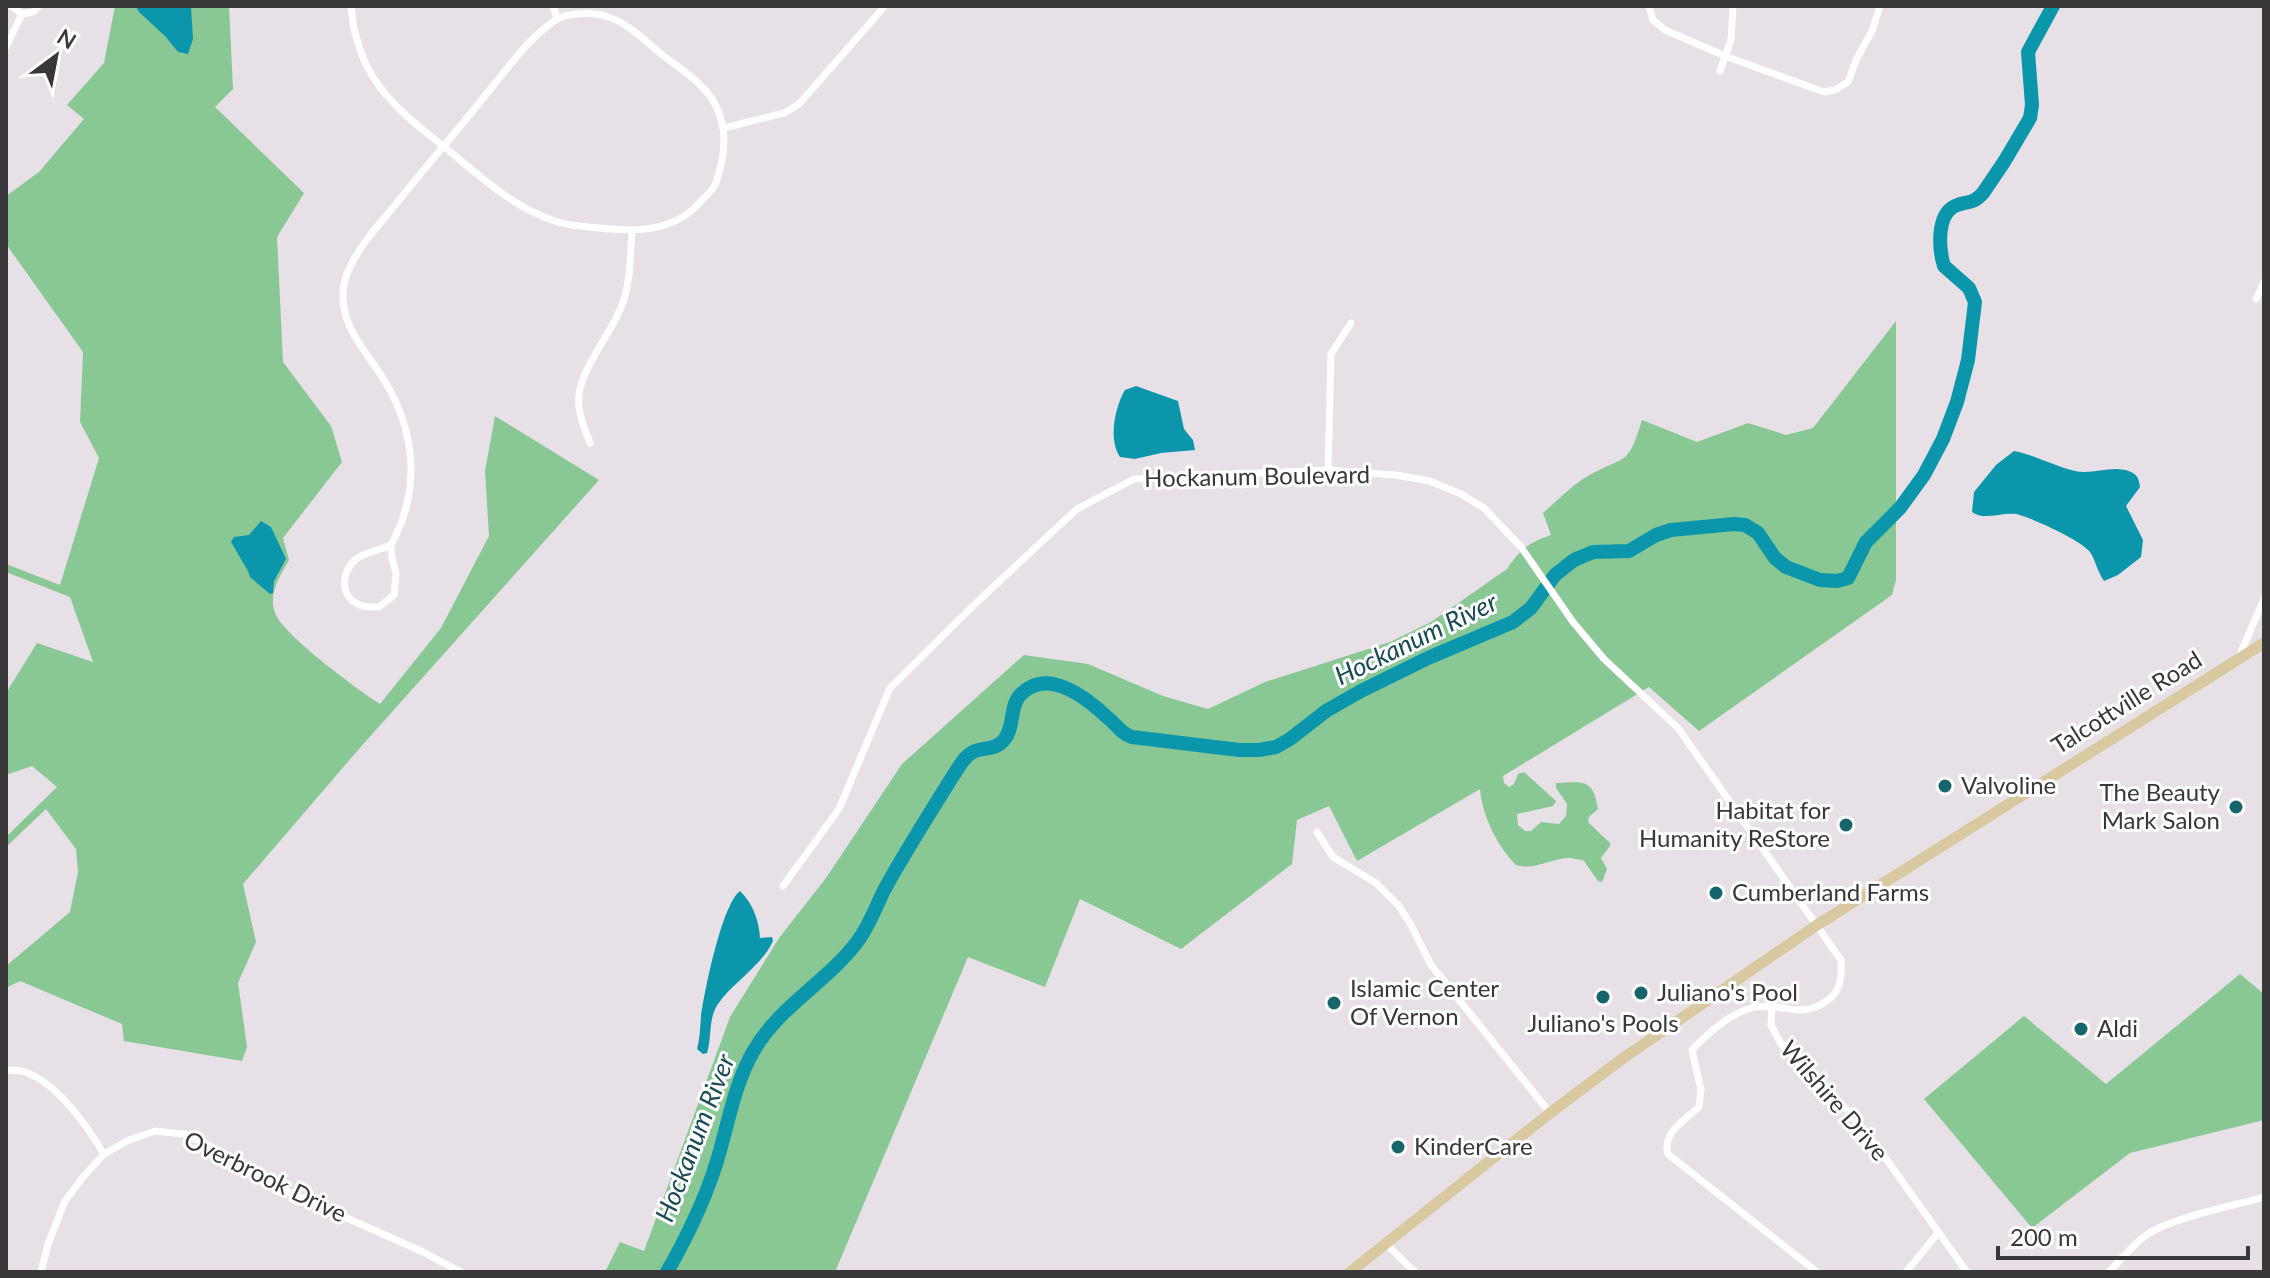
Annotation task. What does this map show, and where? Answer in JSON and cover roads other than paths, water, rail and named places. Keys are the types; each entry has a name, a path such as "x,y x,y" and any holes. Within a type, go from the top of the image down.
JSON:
{"main road":[{"name":"Talcottville Road","path":"1350,1272 1622,1059 1817,925 2264,643"}],"street":[{"path":"11,6 22,14 33,12 39,6"},
{"path":"351,6 353,28 361,55 376,85 400,111 443,147 527,211 561,223 632,231 666,226 692,212 715,186 723,157 724,128 714,101 694,79 624,25 609,17 584,13 557,18 518,53 443,147 365,244 349,268 342,292 346,320 355,340 384,379 402,414 411,451 411,492 391,545 396,573 394,595 379,607 362,607 350,599 343,583 347,569 359,557 391,545"},
{"path":"553,6 557,18"},
{"path":"1649,6 1653,20 1665,30 1725,56 1824,92 1848,82 1880,6"},
{"path":"1720,71 1731,40 1733,6"},
{"path":"724,128 784,113 799,104 882,7"},
{"path":"6,47 22,14"},
{"path":"590,443 578,406 580,387 628,287 632,231"},
{"path":"2256,299 2264,282"},
{"path":"1328,470 1331,354 1351,323"},
{"name":"Hockanum Boulevard","path":"783,886 839,809 890,688 1077,509 1134,479 1328,470 1430,481 1484,508 1507,530 1573,622 1604,659 1678,728 1817,925"},
{"path":"2238,659 2264,599"},
{"path":"1317,832 1333,857 1376,883 1398,905 1431,965 1550,1113"},
{"name":"Wilshire Drive","path":"1817,925 1841,960 1842,979 1833,997 1817,1008 1800,1011 1772,1006 1771,1025 1781,1044 1848,1111 1884,1156 1967,1272"},
{"path":"1772,1006 1750,1008 1725,1021 1692,1050 1701,1090 1699,1107 1668,1135 1665,1144 1668,1154 1817,1272"},
{"path":"6,1070 25,1072 53,1087 93,1135 104,1154"},
{"name":"Overbrook Drive","path":"41,1272 65,1201 83,1177 104,1154 129,1140 155,1131 184,1134 205,1143 277,1187 461,1272"},
{"path":"2109,1272 2146,1235 2174,1222 2264,1197"},
{"path":"1906,1272 1938,1233"},
{"path":"1385,1243 1415,1272"}],"water":[{"path":"136,6 191,6 193,39 188,54 178,52"},
{"path":"1136,386 1178,401 1184,429 1193,440 1195,450 1135,459 1120,457 1114,441 1118,405 1125,390"},
{"path":"2014,451 2075,471 2118,469 2135,475 2140,487 2126,506 2143,540 2141,557 2118,575 2104,581 2090,552 2066,535 2016,514 1982,516 1972,512 1974,492 1996,465"},
{"path":"261,521 271,527 286,559 270,594 250,577 231,542 234,537 249,535"},
{"path":"740,891 754,913 760,938 772,937 773,941 762,959 718,1004 713,1015 707,1053 703,1054 697,1049 710,970 727,913"}],"waterway":[{"name":"Hockanum River","path":"667,1272 707,1190 736,1091 753,1052 776,1021 832,970 857,942 896,868 965,758 972,752 994,747 1004,740 1017,699 1032,686 1055,684 1067,688 1132,737 1259,750 1276,747 1290,739 1326,711 1361,691 1513,622 1531,608 1555,575 1574,560 1593,552 1629,551 1671,530 1745,525 1758,533 1775,558 1786,567 1820,580 1848,578 1866,542 1900,508 1924,475 1943,439 1957,402 1968,360 1975,302 1969,288 1944,266 1940,242 1942,225 1955,206 1975,200 1983,193 2030,118 2028,52 2053,6"}],"place":[{"name":"Valvoline","path":"1945,786"},
{"name":"The Beauty Mark Salon","path":"2236,807"},
{"name":"Habitat for Humanity ReStore","path":"1846,825"},
{"name":"Cumberland Farms","path":"1716,893"},
{"name":"Juliano's Pool","path":"1641,993"},
{"name":"Juliano's Pools","path":"1603,997"},
{"name":"Islamic Center Of Vernon","path":"1334,1003"},
{"name":"Aldi","path":"2081,1029"},
{"name":"KinderCare","path":"1398,1147"}]}
